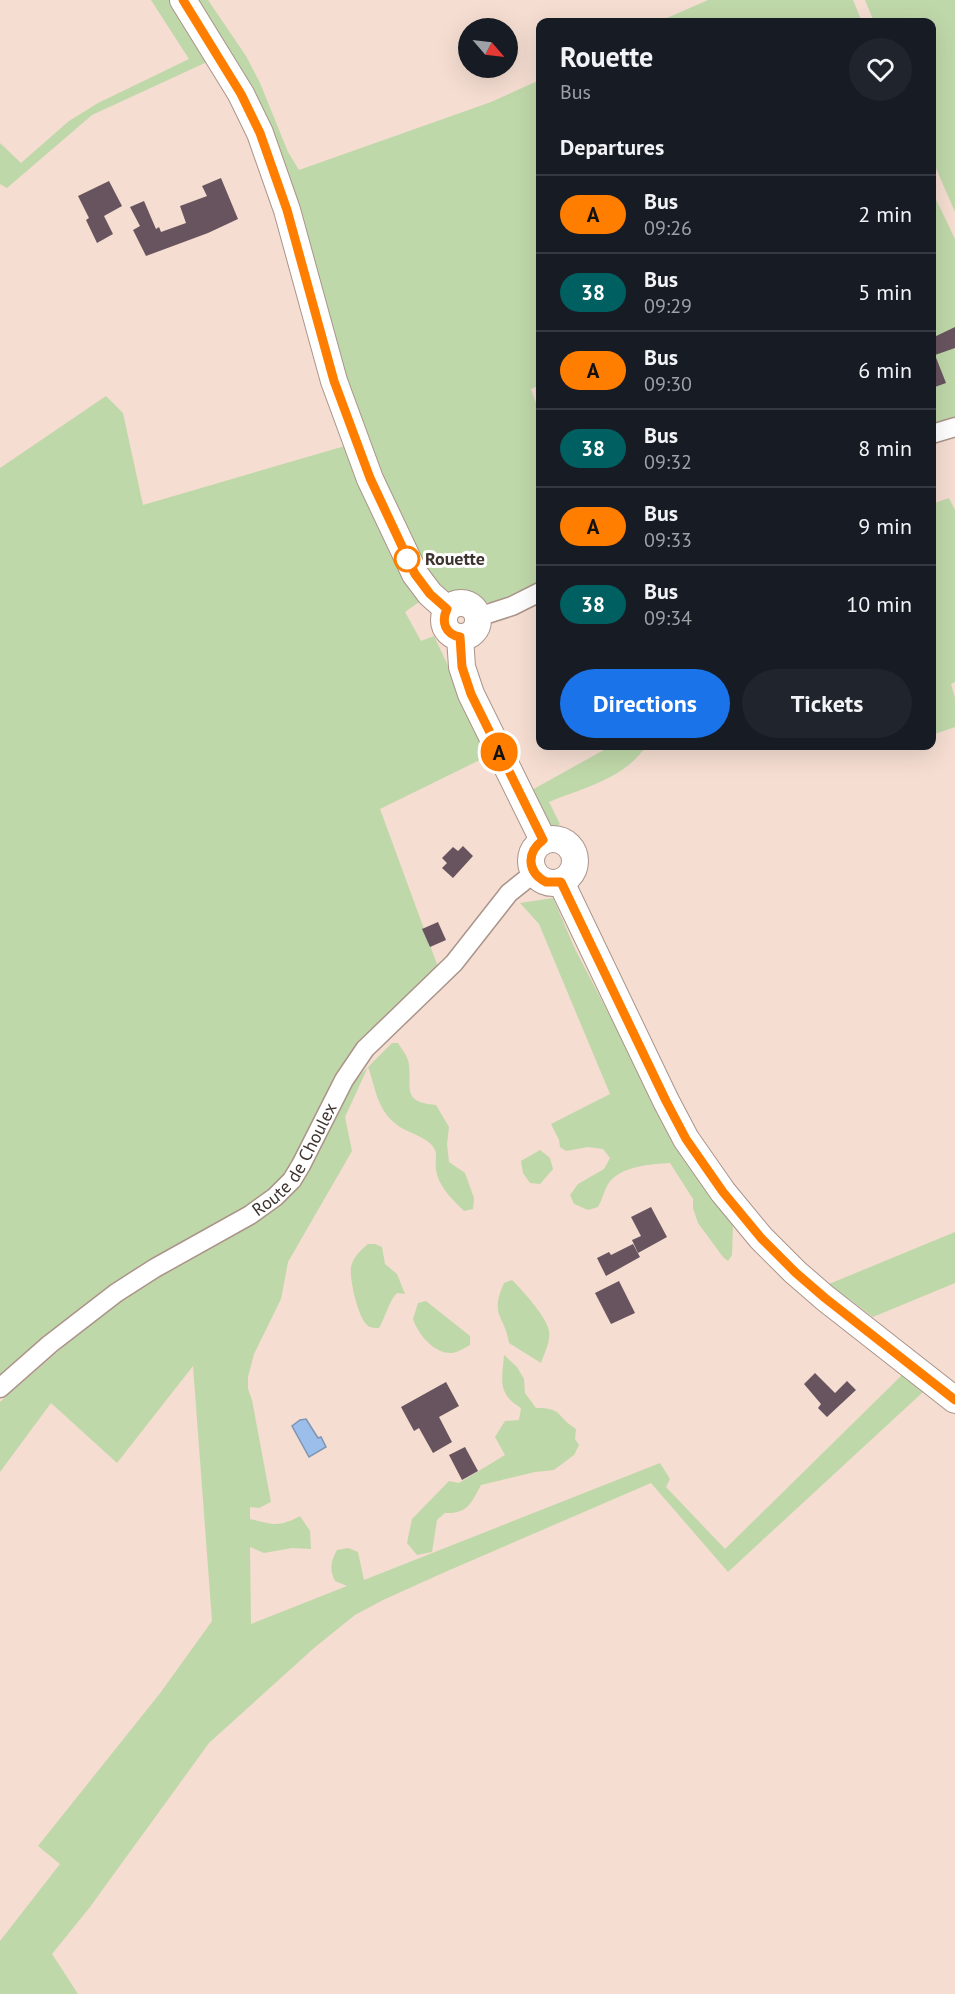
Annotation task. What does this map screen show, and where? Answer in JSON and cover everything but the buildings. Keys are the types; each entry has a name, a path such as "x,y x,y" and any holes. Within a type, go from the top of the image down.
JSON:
{"street":[{"path":"183,0 241,94 260,133 287,210 334,381 370,478 415,574 430,594 447,609"},
{"path":"936,433 955,427"},
{"path":"478,617 512,606 536,594"},
{"path":"461,603 469,604 478,617 476,629 460,637 447,630 444,616 453,604 461,603"},
{"path":"460,637 462,667 471,694 543,840"},
{"path":"559,839 566,843 574,856 573,871 561,882 546,882 534,873 530,858 537,845 543,840 559,839"},
{"name":"Route de Choulex","path":"0,1388 50,1344 116,1293 155,1268 250,1215 275,1197 292,1180 344,1080 365,1049 454,963 509,893 534,873"},
{"path":"561,882 666,1101 686,1139 723,1192 761,1238 795,1272 955,1400"}],"green space":[{"path":"151,0 173,0 207,62 92,115 7,188 0,184 0,143 21,163 69,121 98,103 189,59"},
{"path":"193,0 208,0 246,56 260,83 288,152 299,170 491,102 536,82 536,387 531,389 536,403 536,583 496,602 482,602 439,588 404,533 331,343"},
{"path":"708,0 853,0 860,18 667,18"},
{"path":"865,0 955,0 955,212 936,168 936,18 872,18"},
{"path":"936,199 955,239 955,418 936,424"},
{"path":"106,396 123,413 143,505 345,446 419,602 405,612 421,641 434,636 490,755 380,809 438,967 387,1014 351,1053 333,1082 299,1151 278,1182 264,1195 126,1275 70,1317 0,1376 0,468"},
{"path":"949,498 955,510 955,682 951,684 955,698 955,727 936,734 936,503"},
{"path":"604,750 643,750 627,767 603,781 549,802 560,824 552,829 530,791"},
{"path":"553,898 575,949 650,1093 733,1222 732,1255 728,1261 698,1223 693,1208 693,1199 670,1163 636,1167 620,1173 608,1184 598,1207 588,1210 574,1204 570,1195 578,1184 604,1169 610,1158 603,1149 588,1147 566,1151 560,1147 551,1124 610,1094 539,924 520,903"},
{"path":"392,1043 398,1043 408,1060 412,1096 424,1103 436,1105 449,1127 447,1144 449,1162 465,1173 474,1198 473,1209 464,1211 450,1197 437,1175 436,1152 432,1146 423,1138 400,1127 390,1118 378,1097 368,1067"},
{"path":"368,1067 345,1117 352,1151 288,1262 281,1299 254,1354 248,1377 248,1389 271,1502 259,1508 250,1507 250,1519 281,1524 300,1516 310,1531 311,1549 292,1548 264,1553 250,1547 251,1624 347,1586 335,1581 332,1573 332,1561 337,1550 348,1548 358,1552 364,1580 660,1463 670,1479 666,1487 725,1549 902,1375 916,1384 923,1392 728,1572 651,1483 445,1572 355,1615 314,1648 209,1743 90,1907 52,1954 78,1994 0,1994 0,1941 60,1864 38,1846 161,1692 212,1621 193,1366 117,1463 51,1403 0,1472 0,1402 111,1305 306,1174 354,1081"},
{"path":"540,1150 550,1158 553,1169 540,1184 530,1183 523,1173 521,1161"},
{"path":"955,1232 955,1283 873,1317 829,1284"},
{"path":"368,1244 382,1247 385,1264 397,1274 405,1294 397,1293 394,1296 379,1328 369,1326 363,1320 351,1279 351,1267 354,1260"},
{"path":"512,1280 534,1304 547,1325 549,1339 541,1363 509,1343 499,1315 498,1302 504,1283"},
{"path":"426,1301 470,1336 470,1345 452,1353 439,1350 428,1342 413,1319 418,1303"},
{"path":"504,1355 517,1367 524,1379 525,1393 536,1408 551,1409 559,1414 576,1429 575,1439 579,1445 574,1455 554,1470 535,1472 481,1485 468,1506 459,1512 445,1513 437,1520 432,1552 417,1555 407,1543 412,1519 449,1481 459,1483 505,1455 495,1437 505,1421 519,1420 521,1408 508,1397 503,1386"}],"water":[{"path":"306,1419 326,1447 309,1457 292,1426"}],"bus line":[{"name":"A","path":"183,0 241,94 260,133 287,210 316,322 355,442 387,517 415,574 430,594 447,609 444,624 453,635 460,637 462,667 478,711 543,840 537,845 530,858 534,873 546,882 561,882 666,1101 686,1139 723,1192 761,1238 795,1272 955,1400"}],"place":[{"name":"Rouette","path":"407,559"}]}
